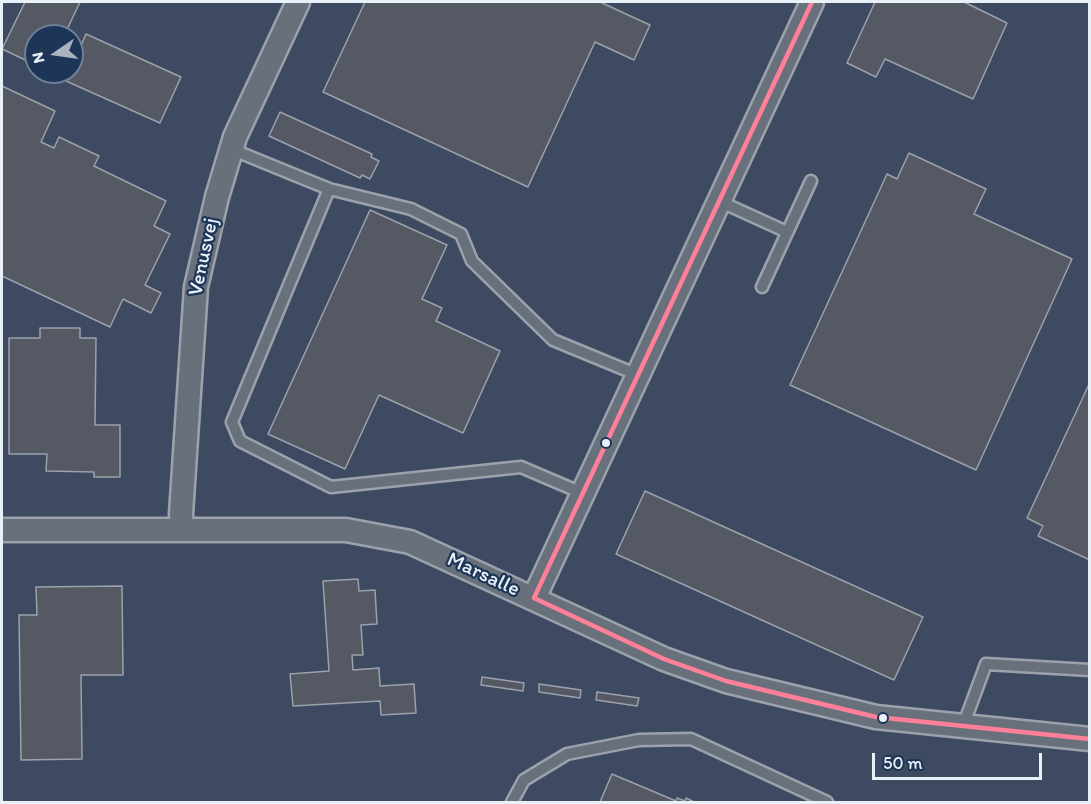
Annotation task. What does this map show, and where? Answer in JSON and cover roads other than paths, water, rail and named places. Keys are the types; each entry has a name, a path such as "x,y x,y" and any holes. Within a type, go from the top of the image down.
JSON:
{"street":[{"name":"Venusvej","path":"182,530 181,514 195,287 217,197 235,137 298,2"},
{"path":"534,598 812,2"},
{"name":"Marsalle","path":"2,530 346,530 410,542 664,660 726,681 876,717 1089,739"}],"lane":[{"path":"231,150 329,189 411,209 461,234 472,261 553,340 638,375"},
{"path":"762,287 811,181"},
{"path":"329,189 232,422 240,441 332,487 521,467 582,493"},
{"path":"719,201 787,232"},
{"path":"963,726 986,664 1089,670"},
{"path":"512,802 524,780 567,754 639,740 691,740 827,802"}]}
